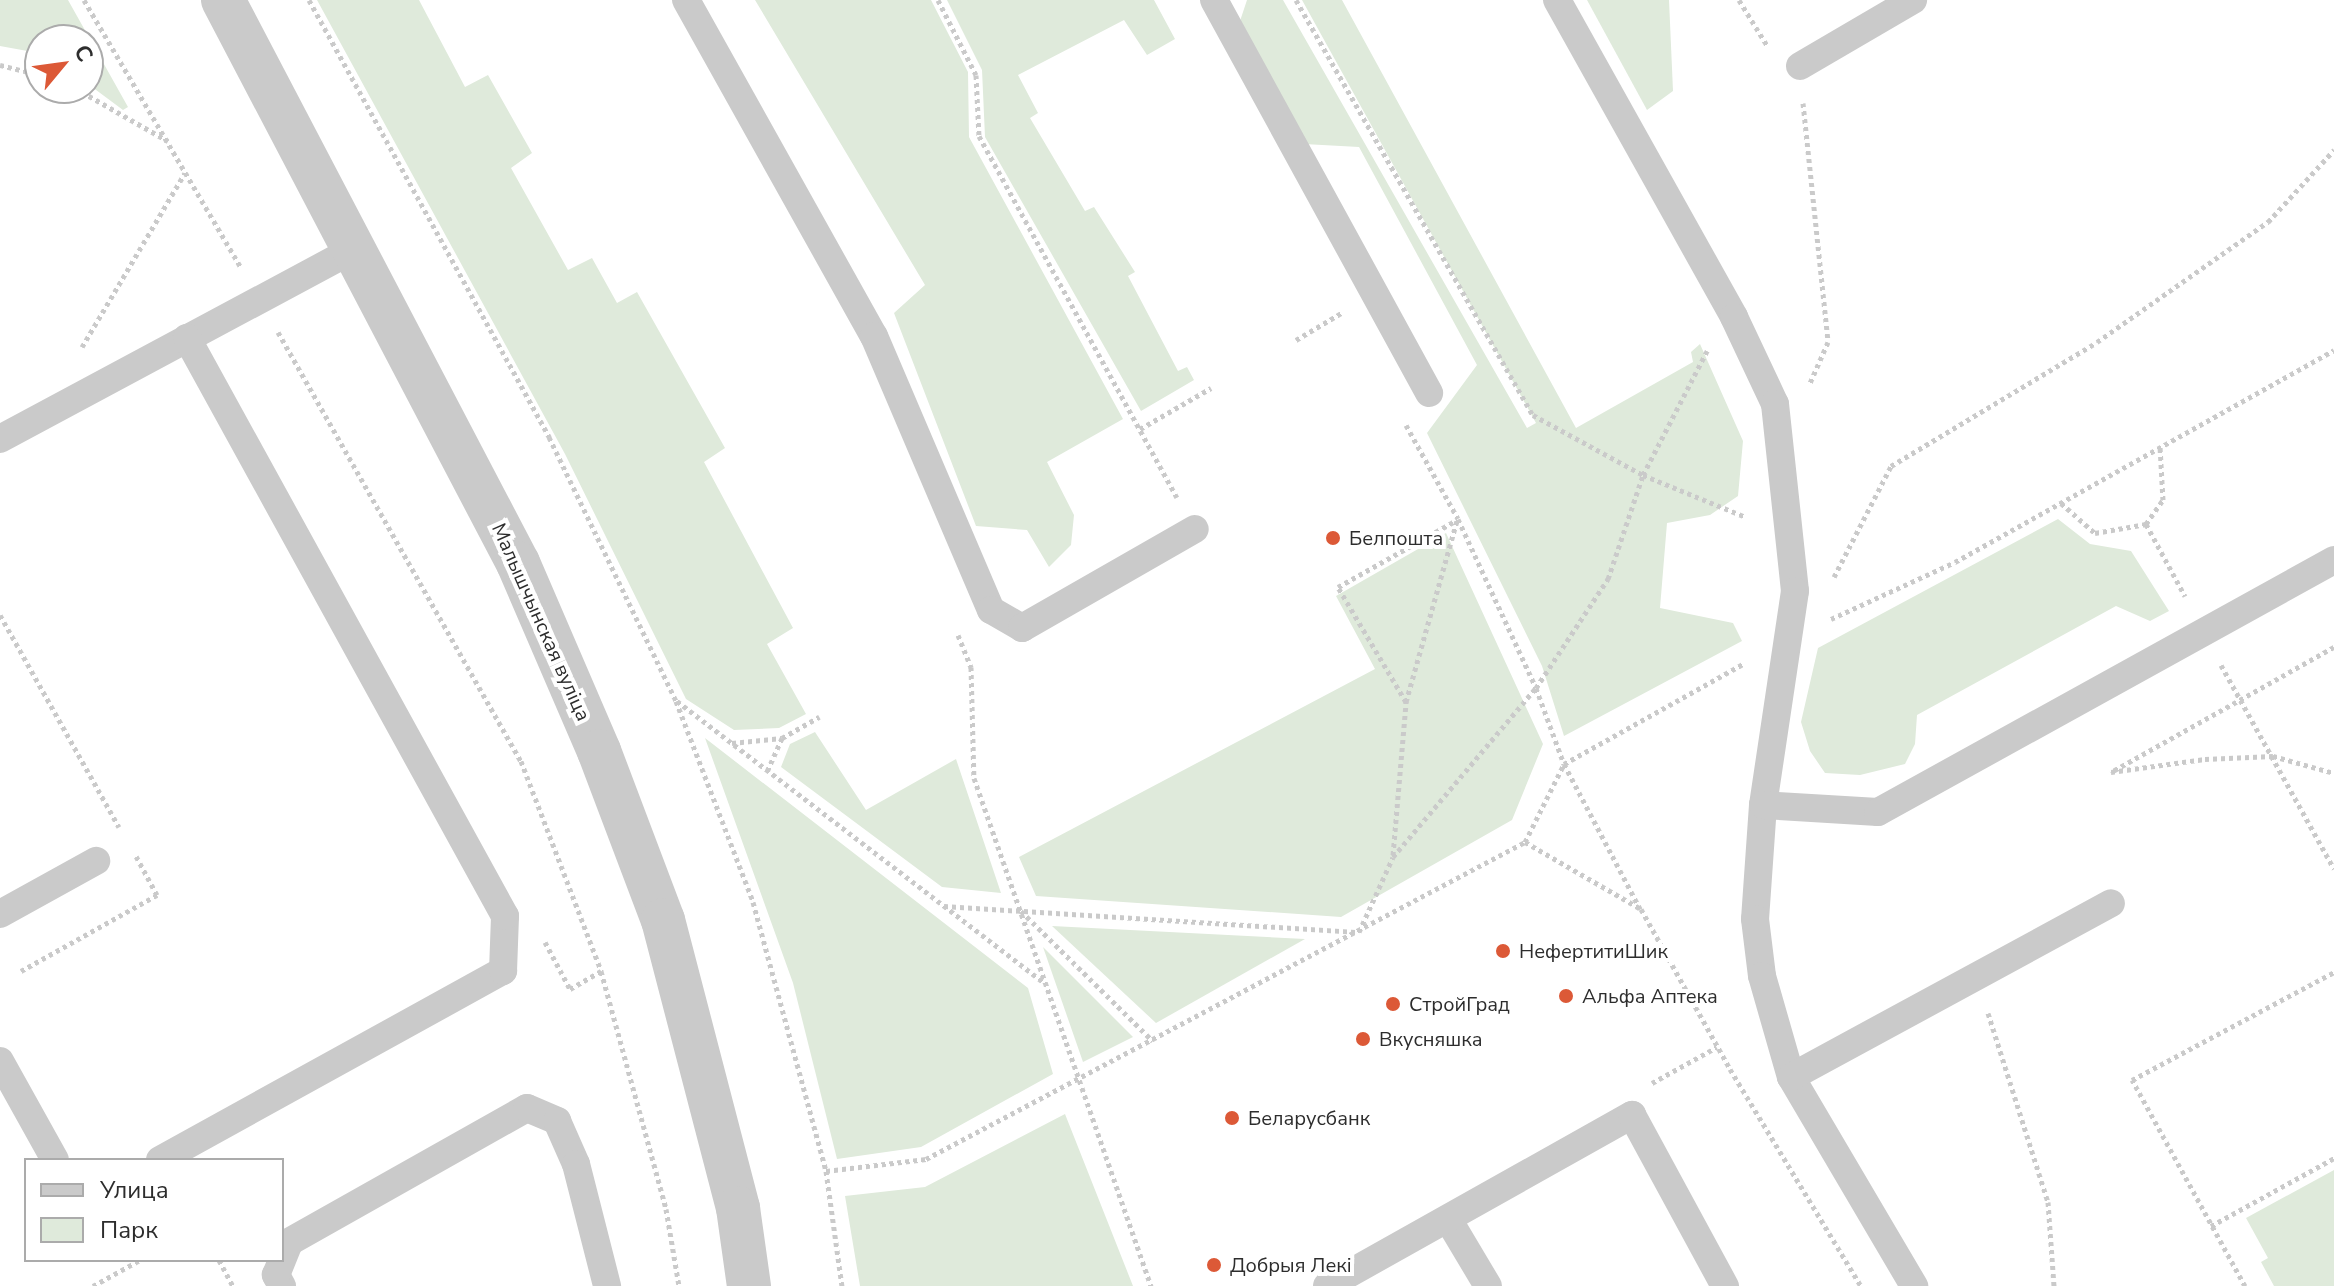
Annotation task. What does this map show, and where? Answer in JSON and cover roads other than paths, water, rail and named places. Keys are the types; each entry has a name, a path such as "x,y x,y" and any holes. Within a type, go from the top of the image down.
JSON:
{"street":[{"name":"Малышчынская вуліца","path":"223,0 351,251 518,563 599,751 663,920 734,1193 749,1286"}],"lane":[{"path":"686,0 874,336 991,610 1022,628 1195,529"},
{"path":"1214,0 1429,393"},
{"path":"1557,0 1734,317 1775,404 1795,591 1763,805 1755,919 1762,976 1791,1077 1914,1286"},
{"path":"1800,66 1913,0"},
{"path":"0,439 351,251"},
{"path":"164,1158 503,971 505,916 187,338"},
{"path":"1763,805 1878,812 2334,560"},
{"path":"0,914 96,861"},
{"path":"1791,1077 2111,903"},
{"path":"0,1061 54,1158"},
{"path":"284,1255 289,1242 527,1108 557,1121 576,1164 607,1286"},
{"path":"1327,1286 1632,1115 1725,1286"},
{"path":"1448,1219 1488,1286"},
{"path":"281,1262 276,1275 282,1286"}],"place":[{"name":"Белпошта","path":"1333,538"},
{"name":"НефертитиШик","path":"1503,951"},
{"name":"Альфа Аптека","path":"1566,996"},
{"name":"СтройГрад","path":"1393,1004"},
{"name":"Вкусняшка","path":"1363,1039"},
{"name":"Беларусбанк","path":"1232,1118"},
{"name":"Добрыя Лекі","path":"1214,1265"}]}
